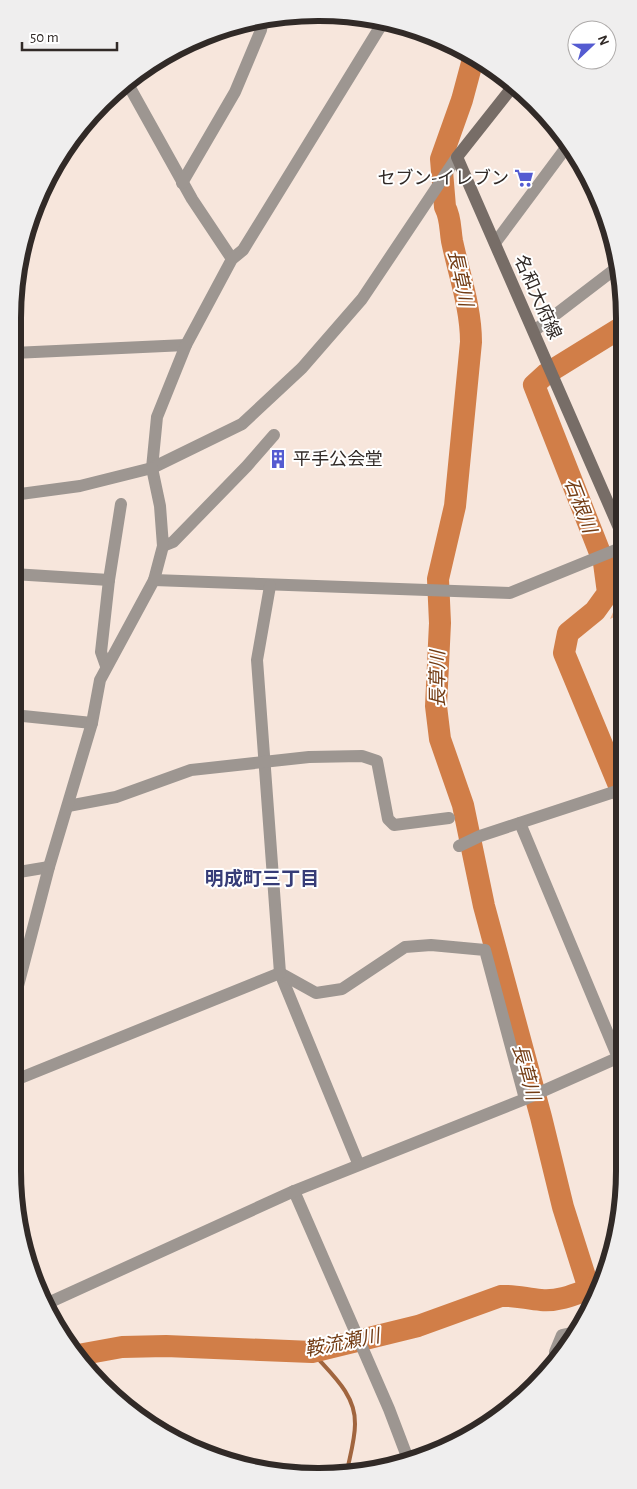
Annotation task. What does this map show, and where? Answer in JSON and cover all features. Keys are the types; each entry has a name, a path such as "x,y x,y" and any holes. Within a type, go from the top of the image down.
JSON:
{"main road":[{"path":"454,162 509,91"},
{"name":"名和大府線","path":"454,162 495,243 616,521"}],"street":[{"path":"182,183 235,92 261,27"},
{"path":"21,971 49,867 92,723 100,680 154,580 164,546 160,506 152,468 157,417 186,345 232,259 243,250 380,28"},
{"path":"131,89 182,183 232,259"},
{"path":"495,243 564,150"},
{"path":"21,494 89,485 152,468 242,424 302,368 362,299 426,200 454,162"},
{"path":"534,331 612,271"},
{"path":"21,353 186,345"},
{"path":"164,546 180,535 247,466 274,435"},
{"path":"106,666 101,652 109,580 121,504"},
{"path":"154,580 270,586 510,593 616,549"},
{"path":"21,575 109,580"},
{"path":"270,586 256,660 266,763 280,973 358,1163"},
{"path":"21,717 92,723"},
{"path":"68,806 116,797 191,770 309,757 362,756 377,762 388,819 394,825 448,818"},
{"path":"459,846 480,836 616,791"},
{"path":"520,823 616,1044"},
{"path":"21,871 49,867"},
{"path":"280,973 316,994 342,989 405,947 431,944 486,950 525,1099"},
{"path":"21,1077 280,973"},
{"path":"52,1301 358,1163 525,1099 616,1058"},
{"path":"294,1191 371,1366 406,1455"},
{"path":"557,1347 562,1335 567,1334"}],"shaded area":[{"path":"616,554 616,582 614,574 608,558"},
{"path":"616,603 616,616 610,619"}],"waterway":[{"name":"長草川","path":"472,64 462,100 441,159 445,207 467,304 471,342 455,506 438,579 440,623 436,706 440,739 463,805 484,906 541,1117 563,1207 589,1289"},
{"name":"石根川","path":"616,331 546,374 534,385 604,563 608,593 595,611 568,633 564,653 616,778"},
{"name":"鞍流瀬川","path":"85,1354 122,1347 166,1346 312,1352 418,1326 501,1296 556,1300 591,1288"},
{"path":"312,1352 341,1385 351,1403 354,1413 355,1430 348,1466"}],"place":[{"name":"セブン-イレブン","path":"524,178"},
{"name":"平手公会堂","path":"278,459"}],"district":[{"name":"明成町三丁目","path":"262,878"}]}
